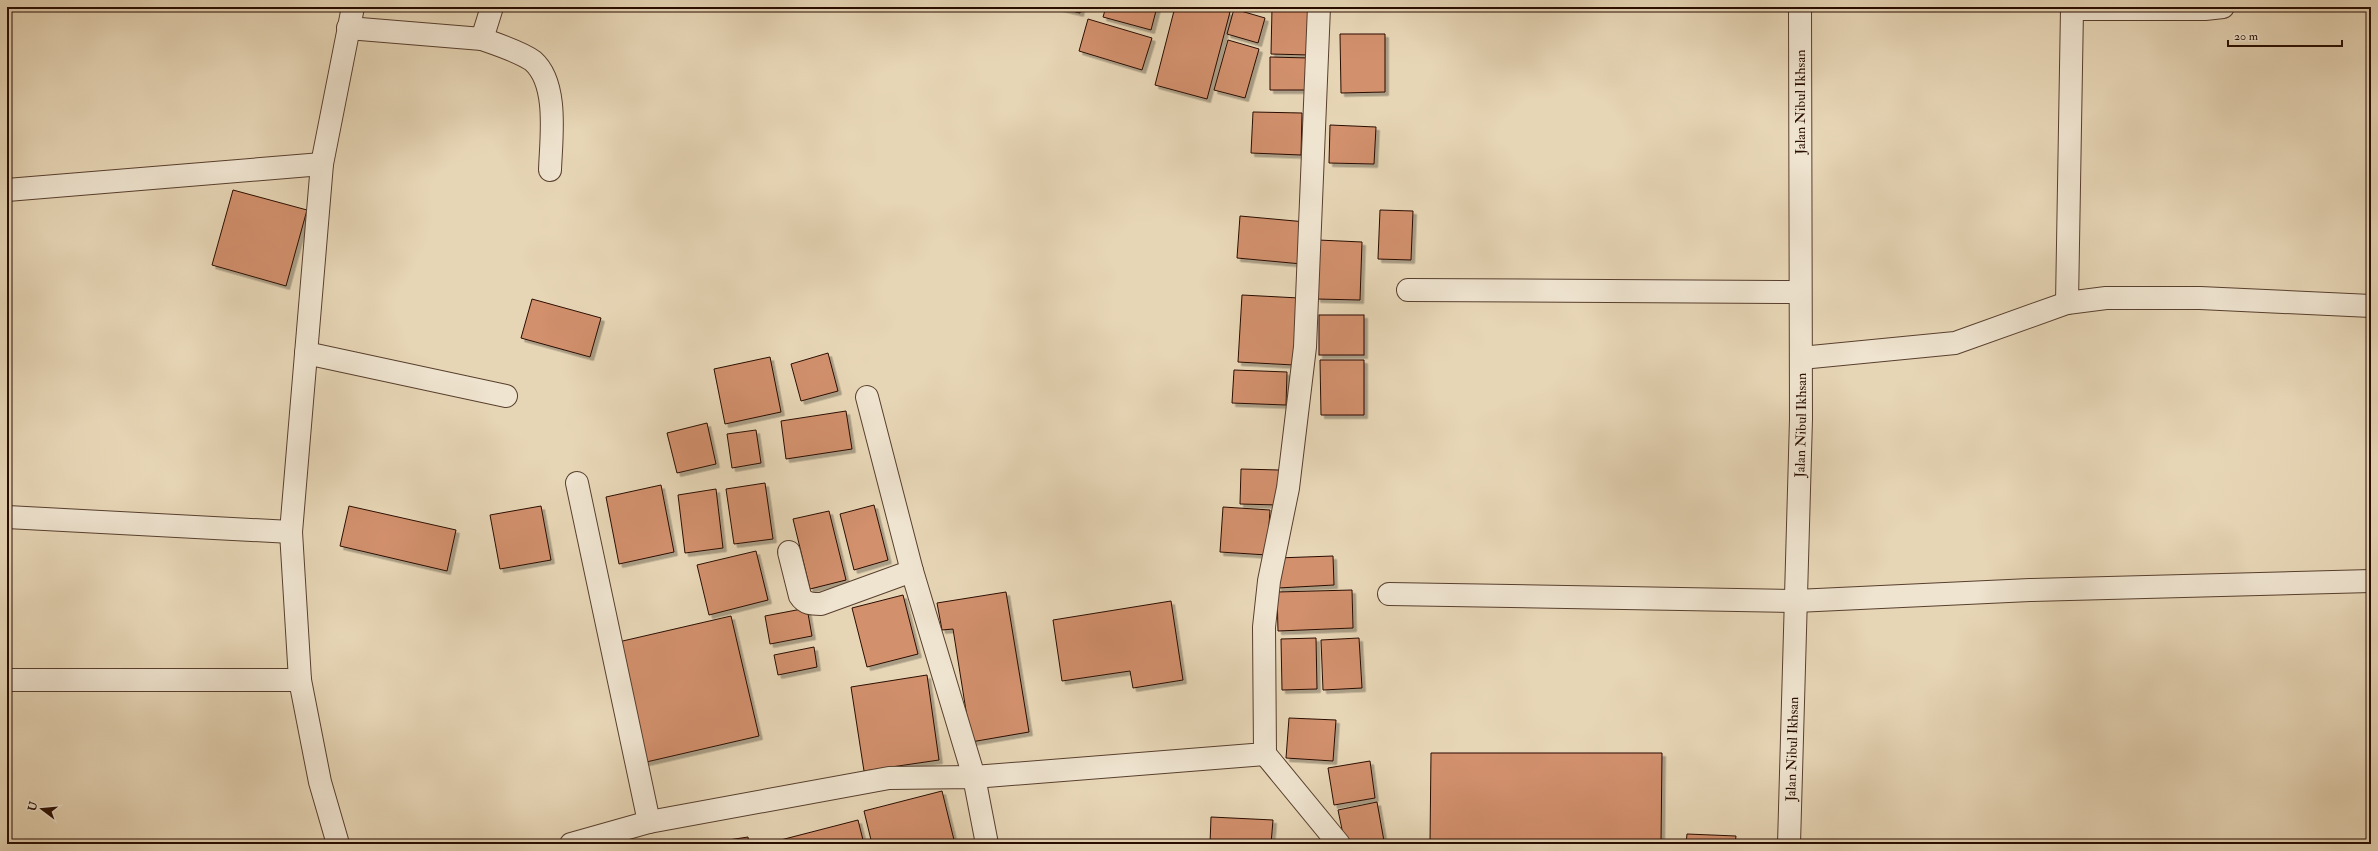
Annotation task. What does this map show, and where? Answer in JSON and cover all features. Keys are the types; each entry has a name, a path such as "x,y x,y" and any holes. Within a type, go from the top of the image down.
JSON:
{"street":[{"path":"338,844 320,782 300,680 291,532 322,164 353,7"},
{"path":"482,39 492,7"},
{"path":"1319,7 1306,347 1288,488 1269,581 1264,627 1265,754 1339,844"},
{"name":"Jalan Nibul Ikhsan","path":"1789,844 1801,358 1800,7"},
{"path":"2067,303 2063,8 2205,9 2223,7"},
{"path":"348,28 482,39 532,61 545,78 552,117 550,170"},
{"path":"7,190 322,164"},
{"path":"1408,290 1800,292"},
{"path":"1801,358 1955,343 2067,303 2106,298 2200,298 2371,306"},
{"path":"306,353 506,396"},
{"path":"867,397 912,571 974,777 987,844"},
{"path":"577,483 649,822"},
{"path":"7,517 291,532"},
{"path":"789,552 800,596 802,600 812,604 821,604 912,571"},
{"path":"1389,594 1796,601 2030,590 2371,582"},
{"path":"7,680 300,680"},
{"path":"571,844 649,822 889,778 974,777 1265,754"}],"building":[{"path":"1056,7 1081,7 1080,13"},
{"path":"1106,7 1157,7 1151,30 1103,17"},
{"path":"1175,7 1211,7 1230,12 1207,99 1155,85"},
{"path":"1272,8 1311,8 1310,55 1271,54"},
{"path":"1234,9 1265,18 1258,43 1227,34"},
{"path":"1088,19 1152,38 1142,70 1079,51"},
{"path":"1340,34 1385,34 1385,92 1341,93"},
{"path":"1228,40 1259,49 1245,98 1214,90"},
{"path":"1270,57 1309,58 1309,90 1270,90"},
{"path":"1253,112 1302,113 1301,155 1251,153"},
{"path":"1330,125 1376,127 1374,164 1329,163"},
{"path":"233,190 307,210 286,286 212,265"},
{"path":"1380,210 1413,211 1411,260 1378,259"},
{"path":"1240,216 1306,222 1302,264 1237,258"},
{"path":"1318,240 1362,242 1360,300 1317,299"},
{"path":"1242,295 1299,298 1294,365 1238,362"},
{"path":"532,299 601,318 590,357 521,338"},
{"path":"1319,315 1364,315 1364,355 1319,355"},
{"path":"828,353 838,391 801,401 791,364"},
{"path":"770,357 781,412 725,424 714,369"},
{"path":"1320,360 1364,360 1364,415 1321,415"},
{"path":"1234,370 1287,372 1286,405 1232,403"},
{"path":"846,411 852,449 786,459 781,421"},
{"path":"707,423 716,464 677,473 667,433"},
{"path":"756,430 761,463 732,468 727,434"},
{"path":"1241,469 1279,470 1279,505 1240,504"},
{"path":"765,483 773,539 734,544 726,489"},
{"path":"661,485 674,552 619,564 606,497"},
{"path":"716,489 723,548 685,553 678,495"},
{"path":"874,505 888,560 854,570 840,514"},
{"path":"349,506 456,530 447,571 340,546"},
{"path":"541,506 551,560 500,569 490,515"},
{"path":"1223,507 1270,510 1267,555 1220,552"},
{"path":"829,511 846,580 810,589 793,519"},
{"path":"756,551 768,600 709,615 697,565"},
{"path":"1333,556 1334,585 1278,588 1277,558"},
{"path":"1352,590 1353,628 1278,631 1277,592"},
{"path":"1006,592 1029,732 971,742 953,629 942,630 937,603"},
{"path":"903,595 918,654 867,667 852,608"},
{"path":"1171,601 1183,680 1133,688 1130,671 1062,681 1053,620"},
{"path":"807,608 812,636 770,644 765,616"},
{"path":"731,616 759,736 642,763 614,643"},
{"path":"1316,638 1317,689 1282,690 1281,639"},
{"path":"1359,638 1362,688 1323,690 1321,640"},
{"path":"814,647 817,667 778,675 774,655"},
{"path":"927,675 939,760 864,771 851,687"},
{"path":"1289,718 1336,720 1333,761 1286,758"},
{"path":"1431,753 1662,753 1661,844 1430,844"},
{"path":"1370,761 1375,798 1334,805 1328,768"},
{"path":"942,791 955,844 872,844 864,811"},
{"path":"1377,802 1384,841 1371,844 1345,844 1338,810"},
{"path":"1211,817 1273,820 1271,844 1210,844"},
{"path":"858,820 864,844 769,844 769,843"},
{"path":"1687,834 1736,836 1735,844 1686,844"},
{"path":"748,837 749,844 702,844"}]}
